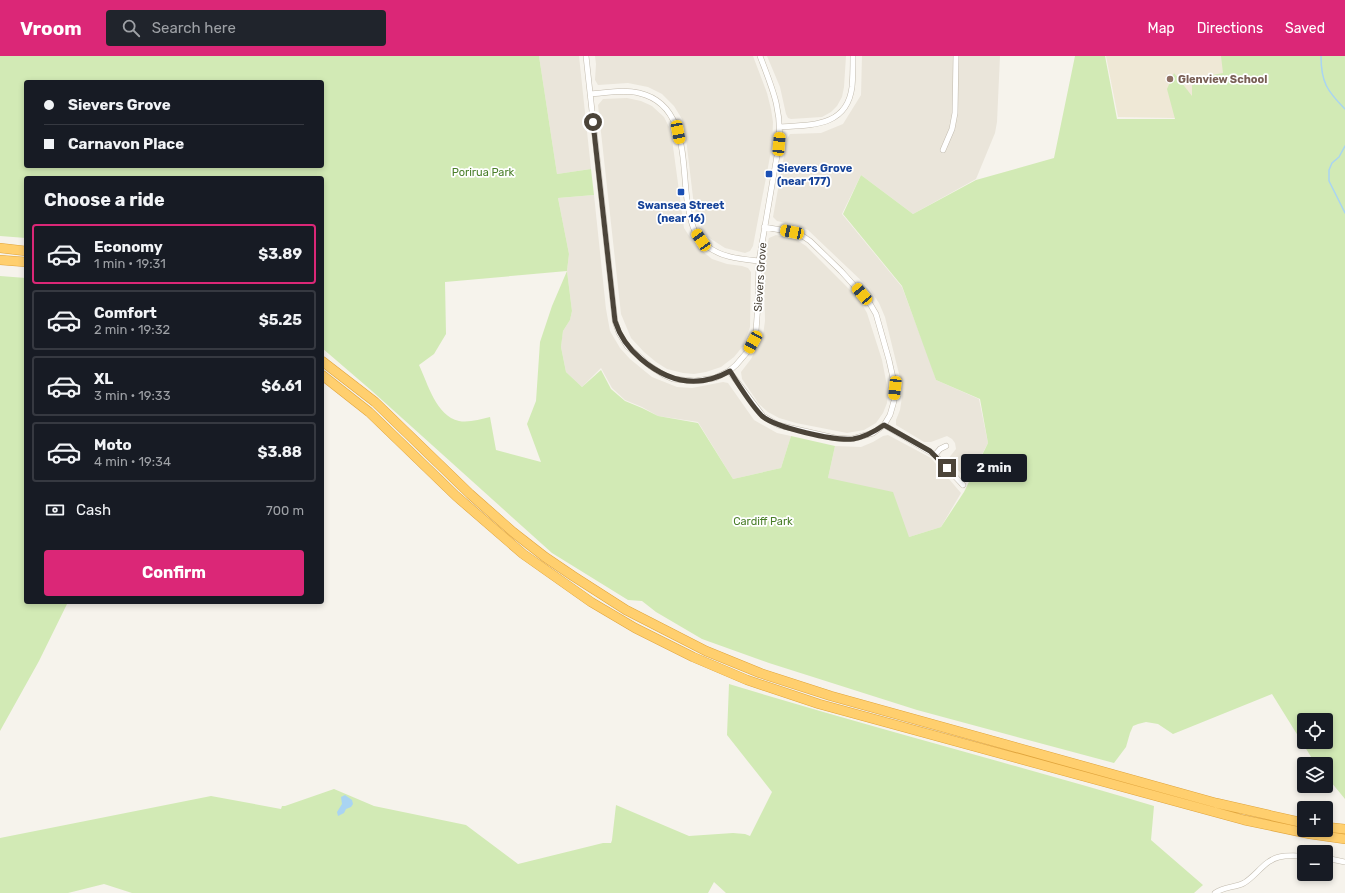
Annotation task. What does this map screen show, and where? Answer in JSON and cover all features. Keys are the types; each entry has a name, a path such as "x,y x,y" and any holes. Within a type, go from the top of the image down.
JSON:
{"highway":[{"path":"0,248 24,251"},
{"path":"0,260 24,262"},
{"path":"324,363 374,402 470,494 513,532 573,576 626,610 706,651 760,673 831,696 1216,803 1297,821"},
{"path":"324,377 369,412 456,496 523,554 591,602 648,635 692,658 747,680 819,704 1237,818 1310,834 1345,839"},
{"path":"1333,827 1345,829"}],"street":[{"name":"Sievers Grove","path":"586,56 615,321 619,333 627,346 657,372 674,379 695,381 715,378 730,371 748,351 753,342 756,331 759,261 779,144 780,127 776,98 760,56"},
{"path":"780,127 824,123 838,115 847,103 852,88 853,56"},
{"path":"943,150 952,130 955,113 956,56"},
{"path":"590,94 620,92 638,93 653,99 665,107 674,118 678,132 682,150 689,214 696,233 706,245 720,254 759,261"},
{"path":"730,371 757,410 763,416 778,425 819,435 852,439 873,433 884,425 890,415 894,401 895,388 880,326 876,314 869,302 841,271 810,241 801,235 792,232 764,227"},
{"path":"884,425 935,455 963,485"},
{"path":"935,455 940,449 946,446"},
{"path":"1215,893 1222,888 1237,886 1245,882 1275,858 1283,856 1297,856"},
{"path":"1333,859 1345,862"}],"shaded area":[{"path":"539,56 579,56 591,169 557,174"},
{"path":"595,56 753,56 767,93 773,122 772,146 753,246 750,251 745,253 725,248 708,237 699,224 694,206 685,130 682,119 674,106 662,94 648,87 628,83 598,85 595,80"},
{"path":"767,56 846,56 844,87 842,97 837,106 831,112 822,117 788,118 780,87"},
{"path":"862,56 1000,56 997,122 995,133 976,179 913,214 861,175 842,214 902,287 936,380 979,399 988,443 968,481 948,459 956,449 955,443 952,439 947,436 931,442 924,442 896,425 902,397 902,386 885,317 879,303 869,288 808,230 799,226 777,221 773,217 787,139 790,134 821,133 843,124 861,95"},
{"name":"Glenview School","path":"1106,56 1243,56 1218,102 1174,118 1118,117"},
{"path":"627,98 641,101 652,106 664,117 669,127 672,139 684,228 695,245 712,259 727,264 748,268 751,272 750,327 743,346 734,357 721,367 706,372 694,374 683,373 667,369 656,362 631,338 621,314 598,105 603,99"},
{"path":"594,195 606,309 610,331 620,348 630,359 652,377 677,387 692,388 723,382 728,383 754,420 777,433 791,436 781,468 733,479 698,422 658,416 625,400 612,388 601,368 582,387 566,372 561,347 563,331 570,320 572,311 567,271 569,254 558,198"},
{"path":"776,235 797,240 806,246 859,299 867,313 882,360 888,391 887,403 883,413 876,423 864,430 847,433 796,423 779,418 768,412 759,404 742,379 741,372 751,359 763,335 765,321 764,274 767,245 769,238"},
{"path":"888,435 931,458 961,493 941,527 909,537 828,478 835,446 861,447"}],"green space":[{"path":"0,56 539,56 557,174 591,169 594,195 558,198 569,254 567,271 572,311 570,320 563,331 561,347 566,372 582,387 601,370 611,389 625,401 658,416 698,423 733,479 781,468 791,436 835,446 828,478 893,492 909,537 941,527 964,492 988,443 980,399 936,380 902,286 843,214 861,175 913,214 976,180 1054,158 1075,56 1105,56 1117,119 1175,119 1167,89 1174,73 1192,96 1192,85 1197,78 1223,73 1221,56 1345,56 1345,799 1333,784 1333,757 1311,757 1306,749 1333,749 1333,713 1297,713 1297,734 1272,694 1173,734 1158,724 1146,722 1133,726 1126,747 1114,763 917,710 769,663 702,639 656,612 642,601 628,600 552,553 324,350 324,176 24,176 24,238 0,236","holes":["567,271 552,306 540,342 536,401 527,424 541,462 496,450 490,417 467,422 451,418 444,413 434,398 419,365 434,354 446,334 445,282"]},
{"path":"0,276 24,278 24,604 67,604 39,661 0,731"},
{"path":"729,684 1154,806 1151,840 1203,885 1194,893 726,893 714,882 708,893 132,893 104,884 68,893 0,893 0,838 211,796 281,809 282,806 334,789 374,806 466,825 518,864 603,843 611,843 616,805 689,836 733,833 750,836 772,792 727,735"}],"water":[{"path":"345,795 352,800 353,804 351,807 346,809 344,813 338,816 337,812 342,804 341,797"}],"waterway":[{"path":"1321,56 1322,73 1326,86 1345,109"},
{"path":"1345,146 1339,157 1332,163 1329,170 1329,181 1345,213"}],"place":[{"name":"Glenview School","path":"1170,79"},
{"name":"Sievers Grove (near 177)","path":"769,174"},
{"name":"Swansea Street (near 16)","path":"681,192"}],"route":[{"path":"593,122 615,321 619,333 632,351 657,372 674,379 695,381 706,380 715,378 730,371 757,410 763,416 778,425 819,435 852,439 873,433 884,425 930,451 947,468"}],"park label":[{"name":"Porirua Park","path":"483,172"},
{"name":"Cardiff Park","path":"763,521"}]}
